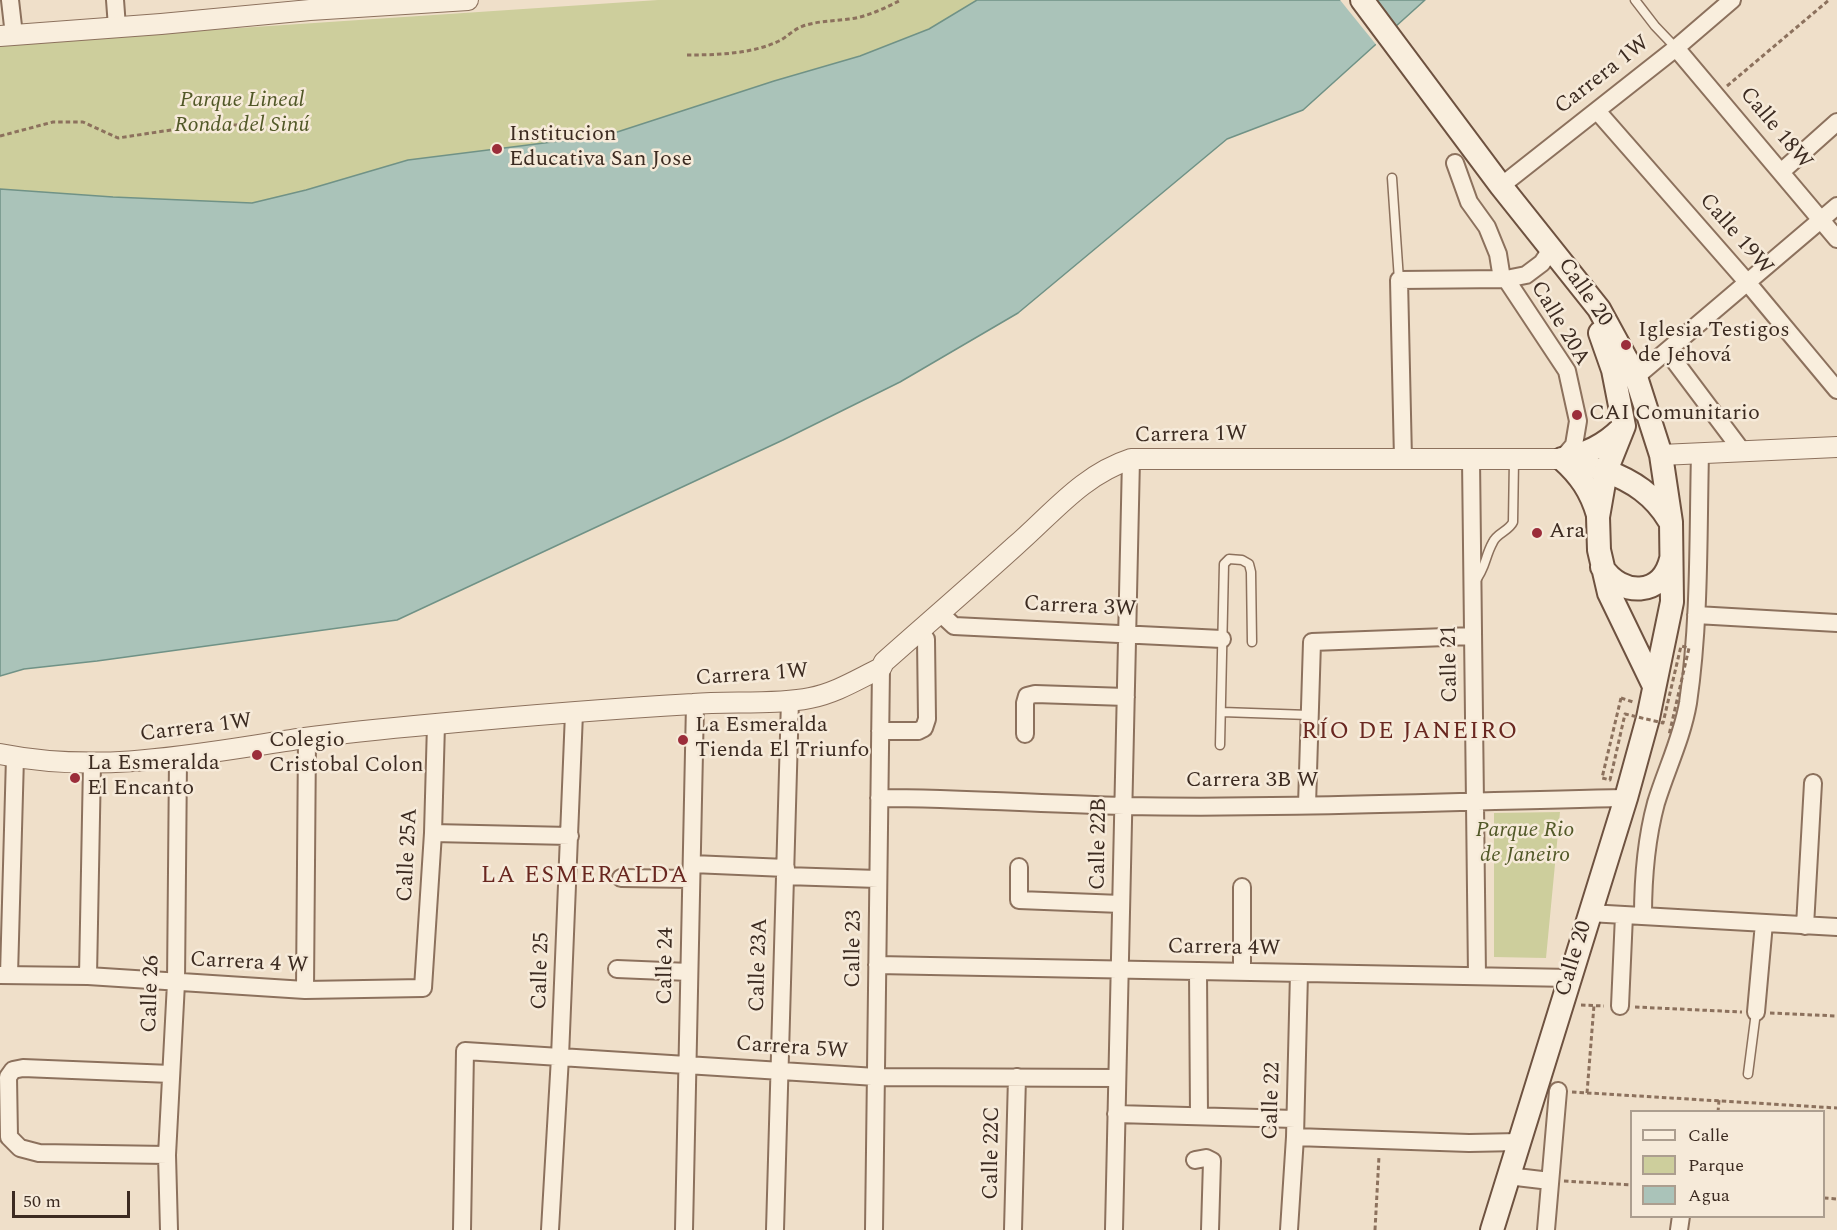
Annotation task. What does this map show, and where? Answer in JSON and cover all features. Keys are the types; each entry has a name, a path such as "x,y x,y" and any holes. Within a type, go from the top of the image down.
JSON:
{"main road":[{"name":"Calle 20","path":"1362,0 1501,186 1599,309 1636,377 1661,455 1671,522 1672,602 1648,718 1626,798 1492,1230"},
{"name":"Calle 20","path":"1552,248 1601,336 1615,380 1624,426"},
{"path":"1562,459 1580,456 1596,449 1624,426"},
{"path":"1598,517 1606,471 1624,426"},
{"path":"1562,459 1586,484 1593,500 1598,517 1602,567 1610,593 1654,686"},
{"path":"1606,471 1622,477 1650,495 1671,522"},
{"path":"1602,567 1615,583 1625,588 1646,588 1663,577 1672,558"}],"street":[{"path":"10,0 7,35 117,27 310,5 468,0"},
{"path":"115,0 117,27"},
{"name":"Carrera 1W","path":"1501,186 1598,112 1732,0"},
{"name":"Calle 18W","path":"1676,48 1837,239"},
{"name":"Calle 19W","path":"1598,112 1747,282 1837,390"},
{"path":"1781,172 1837,122"},
{"path":"1455,163 1469,202 1487,227 1498,254 1504,279"},
{"path":"1636,377 1837,206"},
{"path":"1403,459 1398,280 1504,279 1526,275 1542,263 1552,248"},
{"name":"Calle 20A","path":"1504,279 1567,371 1578,421 1574,444 1562,459"},
{"path":"1666,351 1742,451"},
{"path":"1661,455 1837,447"},
{"path":"1643,916 1643,878 1656,803 1688,704 1696,615 1700,453"},
{"name":"Carrera 1W","path":"8,756 92,764 178,759 307,738 436,724 695,704 811,698 833,692 881,668 884,662 1035,529 1077,488 1092,476 1131,459 1562,459 1606,471"},
{"name":"Calle 22B","path":"1114,1230 1131,459"},
{"name":"Calle 21","path":"1471,459 1477,976"},
{"name":"Carrera 3W","path":"940,613 954,626 1222,639"},
{"path":"1696,615 1837,623"},
{"path":"880,731 918,731 924,728 927,719 926,639 919,631"},
{"path":"1307,805 1312,642 1473,636"},
{"name":"Calle 23","path":"874,1230 881,668"},
{"path":"1024,734 1027,696 1035,694 1126,697"},
{"name":"Calle 23A","path":"775,1230 790,700"},
{"name":"Calle 24","path":"684,1230 695,704"},
{"name":"Calle 25","path":"550,1230 560,1057 574,713"},
{"name":"Calle 25A","path":"423,988 433,833 436,724"},
{"path":"305,990 307,738"},
{"path":"4,975 8,756"},
{"name":"Calle 26","path":"169,1230 167,1155 176,983 178,759"},
{"path":"88,976 92,764"},
{"path":"1805,926 1813,783"},
{"name":"Carrera 3B W","path":"879,798 1124,806 1307,805 1626,798"},
{"path":"433,833 570,836"},
{"path":"1019,867 1020,900 1121,904"},
{"path":"621,878 692,872 785,872 878,879"},
{"path":"1242,887 1242,972"},
{"path":"1589,913 1837,927"},
{"path":"1620,1006 1624,915"},
{"path":"1756,1012 1764,923"},
{"name":"Carrera 4W","path":"877,965 1571,978"},
{"path":"617,969 689,972"},
{"path":"1198,971 1199,1116"},
{"name":"Calle 22","path":"1289,1230 1295,1137 1299,973"},
{"name":"Carrera 4 W","path":"4,975 88,976 305,990 423,988"},
{"name":"Carrera 5W","path":"462,1230 465,1051 876,1077 1117,1078"},
{"path":"167,1155 39,1153 20,1148 9,1137 8,1077 13,1070 23,1068 171,1074"},
{"name":"Calle 22C","path":"1013,1230 1017,1077"},
{"path":"1546,1230 1558,1091"},
{"path":"1116,1114 1295,1119"},
{"path":"1295,1137 1469,1143 1519,1142"},
{"path":"1195,1160 1206,1158 1212,1161 1210,1230"},
{"path":"1508,1176 1550,1181"}],"lane":[{"path":"1635,0 1676,48"},
{"path":"1392,178 1398,280"},
{"path":"1472,584 1483,572 1492,543 1513,522 1514,459"},
{"path":"1220,745 1224,564 1229,560 1242,560 1248,564 1251,572 1252,642"},
{"path":"1222,712 1309,715"},
{"path":"1748,1074 1756,1012"}],"path":[{"path":"687,56 716,55 752,49 778,42 801,27 831,20 851,19 880,10 901,0"},
{"path":"1717,95 1829,0"},
{"path":"0,136 53,122 82,122 118,138 204,125 256,125"},
{"path":"1621,698 1602,778 1610,780 1625,714 1663,723 1681,646 1689,648 1669,735"},
{"path":"1562,1004 1837,1016"},
{"path":"1587,1093 1594,1005"},
{"path":"1558,1091 1837,1108"},
{"path":"1718,1110 1719,1100"},
{"path":"1375,1230 1379,1140"},
{"path":"1550,1181 1630,1185"}],"green space":[{"name":"Parque Lineal Ronda del Sinú","path":"658,0 977,0 929,29 860,56 774,81 608,135 408,160 306,190 252,203 0,189 0,44"},
{"name":"Parque Rio de Janeiro","path":"1560,812 1546,958 1494,957 1494,813"}],"water":[{"path":"977,0 1425,0 1303,110 1227,139 1018,313 900,382 783,440 397,620 24,669 0,676 0,189 252,203 306,190 408,160 608,135 774,81 860,56 929,29"}],"pier":[{"path":"1340,0 1372,0 1396,30 1378,47"}],"place":[{"name":"Institucion Educativa San Jose","path":"497,149"},
{"name":"Iglesia Testigos de Jehová","path":"1626,345"},
{"name":"CAI Comunitario","path":"1577,415"},
{"name":"Ara","path":"1537,533"},
{"name":"La Esmeralda Tienda El Triunfo","path":"683,740"},
{"name":"Colegio Cristobal Colon","path":"257,755"},
{"name":"La Esmeralda El Encanto","path":"75,778"}],"district":[{"name":"RÍO DE JANEIRO","path":"1410,733"},
{"name":"LA ESMERALDA","path":"585,877"}]}
